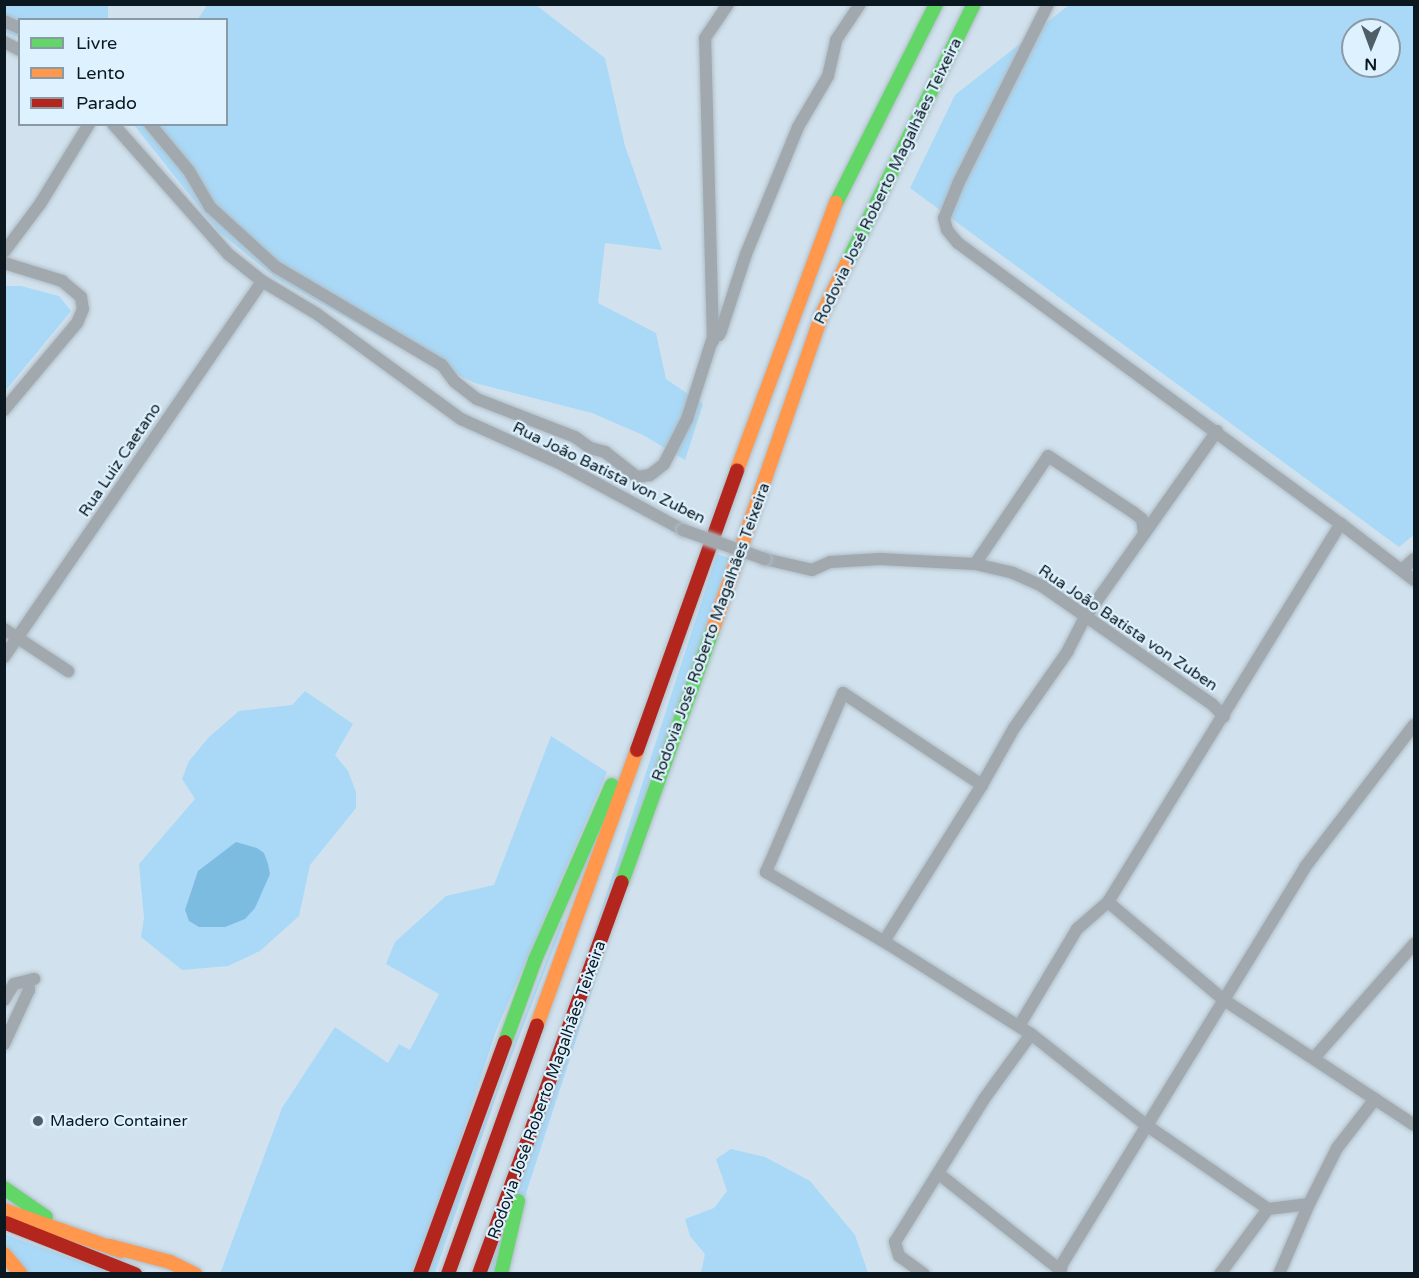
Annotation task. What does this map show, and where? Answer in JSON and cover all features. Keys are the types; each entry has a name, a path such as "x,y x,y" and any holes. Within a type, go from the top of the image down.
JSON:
{"main road":[{"name":"Rodovia José Roberto Magalhães Teixeira","path":"448,1274 678,640 799,298 842,189 936,4"},
{"name":"Rodovia José Roberto Magalhães Teixeira","path":"479,1274 748,534 822,314 974,4"},
{"path":"420,1274 535,960 678,640"},
{"path":"501,1274 571,1020"},
{"path":"4,1188 73,1233"},
{"path":"4,1210 110,1246 175,1274"},
{"path":"4,1222 135,1274"},
{"path":"110,1246 170,1262 195,1274"},
{"path":"4,1254 21,1274"}],"street":[{"path":"713,346 705,39 728,4"},
{"path":"152,126 189,171 210,207 276,267 442,365 455,382 477,399 575,437 590,448 605,453 637,477 650,475 664,464 677,443 713,346 714,334 719,335 721,331 746,254 798,127 828,76 836,40 860,4"},
{"path":"1048,4 981,135 947,208 945,225 958,243 1217,431 1414,580"},
{"path":"4,21 18,27"},
{"path":"4,42 18,49"},
{"path":"4,252 40,204 88,126"},
{"name":"Rua João Batista von Zuben","path":"115,126 228,254 262,281 317,314 461,419 559,463 683,530 765,559 812,570 830,562 849,559 975,564 1012,573 1042,586 1084,619 1170,675 1224,717"},
{"path":"4,263 62,280 81,297 83,309 77,323 4,410"},
{"name":"Rua Luiz Caetano","path":"4,657 262,281"},
{"path":"888,944 888,932 982,785 1014,728 1068,651 1084,619 1217,431"},
{"path":"975,564 1048,456 1142,519 1144,533"},
{"path":"1019,1026 1077,929 1108,902 1341,524"},
{"path":"1402,570 1414,559"},
{"path":"4,629 68,671"},
{"path":"982,785 843,693 766,872 888,944 1031,1034 1146,1125 1268,1209 1309,1204"},
{"path":"939,1174 1060,1272 1146,1125 1305,867 1414,725"},
{"path":"1108,902 1224,1000 1414,1125"},
{"path":"1314,1058 1414,944"},
{"path":"4,1000 14,984 31,980 29,990 4,1044"},
{"path":"924,1274 899,1256 895,1242 984,1099 1031,1034"},
{"path":"1279,1274 1309,1204 1337,1148 1375,1099"},
{"path":"1220,1274 1268,1209"}],"shaded area":[{"path":"5,5 108,5 108,18 18,18 18,38 5,32"},
{"path":"207,5 536,5 605,58 625,146 662,250 605,243 598,303 656,333 666,379 703,404 685,460 643,435 592,413 475,383 373,333 276,278 219,232 135,126 228,126 228,18 199,18"},
{"path":"1069,5 1414,5 1414,535 1399,547 910,188 955,95"},
{"path":"5,286 21,286 59,296 71,311 5,391"},
{"path":"717,554 732,559 500,1274 483,1274"},
{"path":"305,691 353,724 335,755 348,771 356,792 356,808 310,865 299,916 260,951 228,966 182,970 141,937 144,918 139,864 195,799 182,779 189,761 209,737 239,711 292,705"},
{"path":"551,736 607,772 496,1031 417,1273 220,1274 282,1108 335,1027 388,1063 399,1044 410,1050 439,994 386,964 395,942 446,896 494,885"},
{"path":"236,842 257,848 264,853 270,874 255,908 245,919 225,927 199,927 189,921 185,910 198,871"},
{"path":"561,922 564,922 499,1088 435,1273 426,1274"},
{"path":"731,1149 765,1157 810,1181 855,1235 868,1273 701,1273 705,1254 690,1236 685,1219 714,1208 727,1191 716,1159"},
{"path":"4,1234 113,1273 28,1273 5,1244"}],"traffic: fast":[{"path":"836,203 936,4"},
{"path":"847,263 974,4"},
{"path":"622,882 713,629"},
{"path":"505,1042 535,960 612,785"},
{"path":"4,1188 46,1217"},
{"path":"501,1274 518,1201"}],"traffic: slow":[{"path":"737,470 836,203"},
{"path":"713,629 822,314 847,263"},
{"path":"537,1025 637,750"},
{"path":"4,1210 121,1251"},
{"path":"110,1246 170,1262 195,1274"},
{"path":"4,1254 21,1274"}],"traffic: jam":[{"path":"637,750 737,470"},
{"path":"479,1274 622,882"},
{"path":"448,1274 537,1025"},
{"path":"420,1274 505,1042"},
{"path":"6,1223 135,1274"}],"place":[{"name":"Madero Container","path":"38,1121"}]}
